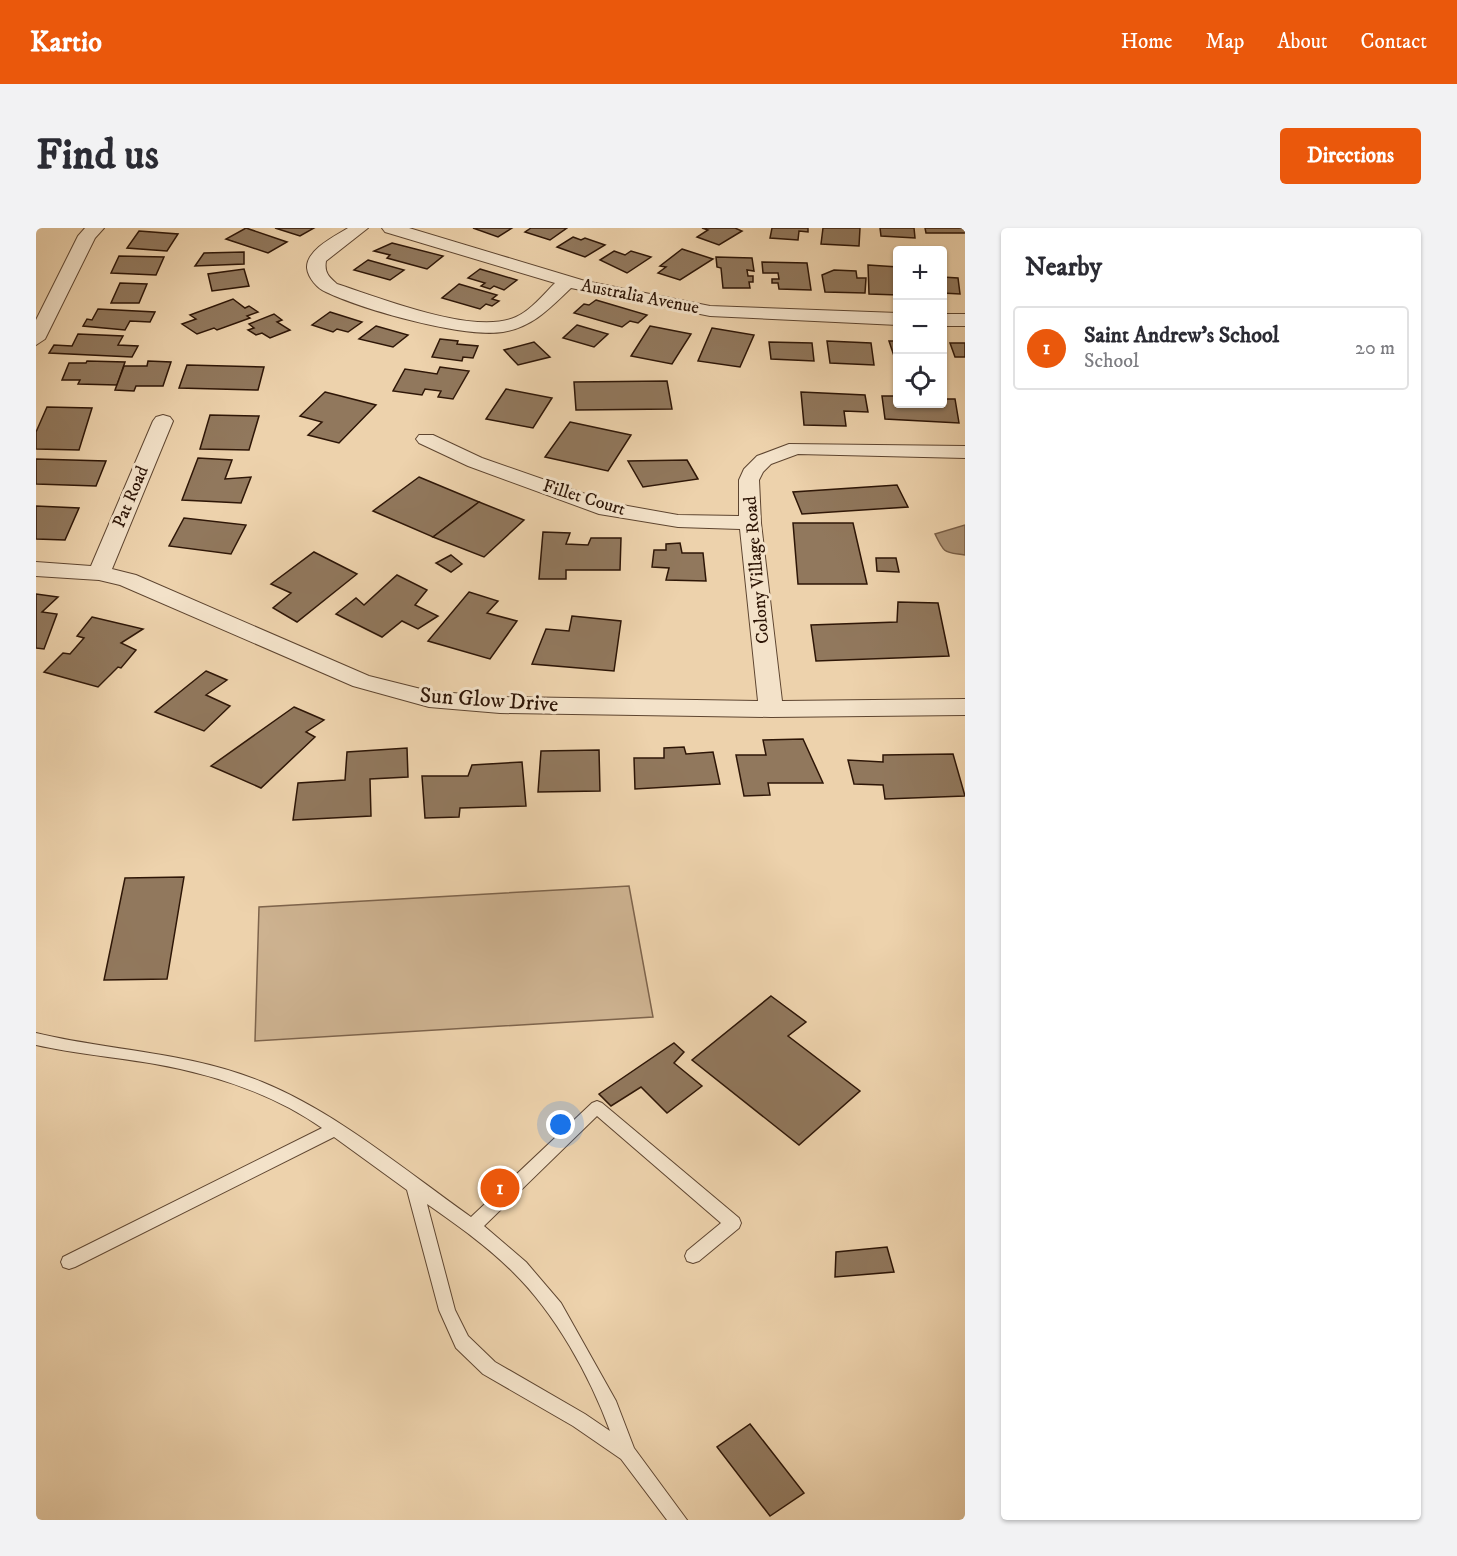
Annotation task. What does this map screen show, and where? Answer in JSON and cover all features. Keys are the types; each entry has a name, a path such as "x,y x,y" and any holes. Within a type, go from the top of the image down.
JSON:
{"street":[{"path":"36,339 87,236 95,228"},
{"path":"359,228 320,255 315,264 315,273 320,281 331,288 454,325 491,327 524,320 567,282"},
{"name":"Australia Avenue","path":"392,228 567,282 710,311 893,319"},
{"path":"947,320 965,320"},
{"name":"Pat Road","path":"99,573 163,421"},
{"name":"Fillet Court","path":"426,439 475,462 608,509 678,520 750,523"},
{"name":"Colony Village Road","path":"771,709 750,523 749,480 754,469 764,460 778,453 816,447 965,452"},
{"name":"Sun Glow Drive","path":"36,569 99,573 128,580 361,681 429,699 500,705 771,709 965,707"}],"lane":[{"path":"36,1039 75,1048 155,1058 195,1066 256,1086 309,1111 415,1189 472,1227 520,1267 555,1308 610,1407 627,1453 678,1520"},
{"path":"472,1227 597,1107 733,1223 693,1256"},
{"path":"69,1262 335,1129"},
{"path":"415,1189 444,1300 462,1342 489,1368 579,1420 627,1453"}],"shaded area":[{"path":"965,525 965,555 946,551 935,534"},
{"path":"629,886 653,1017 255,1041 259,907"}],"building":[{"path":"246,228 287,242 268,253 226,239"},
{"path":"275,228 314,228 300,236"},
{"path":"473,228 512,228 498,237"},
{"path":"531,228 567,228 550,240 525,232"},
{"path":"702,228 735,228 742,231 719,245 697,237 708,230"},
{"path":"772,228 808,228 808,232 799,231 798,240 770,238"},
{"path":"823,228 860,228 859,246 821,244"},
{"path":"880,228 914,228 915,238 881,236"},
{"path":"925,228 965,228 965,233 926,233"},
{"path":"139,231 178,234 167,251 127,248"},
{"path":"573,237 581,240 585,238 605,245 585,257 557,247"},
{"path":"392,243 443,256 427,269 387,258 390,255 374,251"},
{"path":"682,249 713,259 680,280 658,273 666,267 660,266"},
{"path":"614,251 625,255 631,251 651,257 627,273 600,260"},
{"path":"244,252 244,264 195,266 204,253"},
{"path":"119,256 164,257 156,275 111,273"},
{"path":"716,257 752,258 754,271 747,270 748,276 753,276 753,282 749,282 750,288 723,288 721,268 717,267"},
{"path":"368,260 404,270 390,280 354,270"},
{"path":"762,262 807,263 811,290 779,289 778,283 772,283 772,279 779,279 778,273 763,273"},
{"path":"868,265 893,267 893,295 869,294"},
{"path":"244,269 249,286 212,291 208,274"},
{"path":"480,269 517,280 504,290 494,286 490,289 481,286 485,283 468,278"},
{"path":"834,270 856,271 857,278 866,278 865,293 825,292 822,275"},
{"path":"947,277 958,278 960,294 947,293"},
{"path":"120,283 147,284 139,303 111,303"},
{"path":"459,284 497,295 492,299 499,301 492,306 486,304 480,309 442,298"},
{"path":"233,299 245,308 249,306 258,312 247,316 250,318 217,330 214,328 197,334 182,324 196,319 190,315"},
{"path":"596,300 647,315 638,323 630,321 622,327 574,313 584,304 589,305"},
{"path":"98,309 155,312 150,322 130,321 125,330 83,326 87,319 92,320"},
{"path":"330,312 362,322 348,332 337,329 333,332 312,325"},
{"path":"274,314 282,320 277,322 290,330 270,338 262,333 256,335 248,330 254,328 249,324"},
{"path":"577,325 608,334 594,347 563,338"},
{"path":"376,326 408,335 393,347 359,339"},
{"path":"650,326 691,334 672,364 631,356"},
{"path":"712,328 754,335 740,367 698,361"},
{"path":"78,334 123,336 118,345 138,346 132,357 49,353 54,345 72,346"},
{"path":"440,339 458,341 457,344 478,346 473,358 463,357 462,361 432,357"},
{"path":"827,341 871,343 874,365 830,363"},
{"path":"889,341 893,341 893,353"},
{"path":"534,342 550,357 518,365 504,350"},
{"path":"769,342 812,343 814,361 771,359"},
{"path":"950,343 965,343 965,357 955,357"},
{"path":"87,361 125,362 117,385 78,384 80,380 62,380 69,363 86,363"},
{"path":"148,361 171,362 163,386 136,386 134,391 115,390 124,366 147,366"},
{"path":"187,365 264,367 258,390 179,388"},
{"path":"440,367 469,371 453,399 438,397 441,391 425,389 422,395 393,391 405,369 437,374"},
{"path":"667,381 672,409 576,410 574,382"},
{"path":"506,389 552,398 533,428 486,419"},
{"path":"325,392 376,405 339,443 308,435 322,422 300,416"},
{"path":"801,392 865,395 868,412 844,411 846,426 804,425"},
{"path":"882,396 893,396 893,408 947,408 947,399 955,399 959,423 885,419"},
{"path":"47,407 92,408 79,450 36,449 36,432"},
{"path":"210,415 259,416 249,450 200,449"},
{"path":"570,422 631,435 608,471 545,457"},
{"path":"198,458 232,460 225,479 251,477 241,503 182,500"},
{"path":"36,459 106,461 96,486 36,484"},
{"path":"687,460 698,479 643,487 628,461"},
{"path":"419,477 479,502 433,537 373,511"},
{"path":"897,485 908,507 802,514 793,492"},
{"path":"479,502 524,520 484,557 433,537"},
{"path":"36,506 79,508 65,540 36,539"},
{"path":"184,518 246,525 231,554 169,546"},
{"path":"793,523 853,523 867,584 798,584"},
{"path":"543,532 570,533 566,544 588,545 591,538 621,538 620,570 566,570 566,579 539,579"},
{"path":"680,543 682,553 703,553 706,581 666,580 669,568 652,567 654,550 666,550 666,544"},
{"path":"314,552 357,574 297,622 273,608 291,593 271,584"},
{"path":"451,555 462,564 451,572 436,563"},
{"path":"876,558 896,558 899,572 877,571"},
{"path":"397,575 427,590 415,605 438,616 418,629 402,621 382,637 336,614 356,598 364,605"},
{"path":"469,592 498,601 487,613 517,621 490,659 428,641"},
{"path":"36,594 58,597 42,612 57,614 44,649 36,648"},
{"path":"898,602 938,603 949,656 816,661 811,625 897,622"},
{"path":"572,616 621,621 614,671 532,664 546,629 569,631"},
{"path":"92,617 143,629 121,643 136,650 121,668 118,667 98,687 44,672 63,653 70,654 84,638 77,636"},
{"path":"206,671 227,680 206,695 230,706 204,731 155,712"},
{"path":"294,707 324,720 306,732 315,737 261,788 211,766"},
{"path":"803,739 823,783 768,783 770,795 744,796 736,755 766,755 763,740"},
{"path":"684,747 686,754 713,752 720,784 635,789 634,758 664,758 664,748"},
{"path":"407,748 408,777 370,779 371,816 293,820 298,783 345,780 347,752"},
{"path":"599,750 600,791 538,792 541,751"},
{"path":"953,754 965,796 885,799 883,785 854,784 848,760 883,762 883,755"},
{"path":"522,762 526,806 460,808 459,817 425,818 422,776 468,776 472,765"},
{"path":"184,877 167,979 104,980 125,878"},
{"path":"771,996 806,1022 788,1036 860,1091 799,1145 692,1060"},
{"path":"674,1043 684,1052 674,1063 702,1086 667,1113 641,1087 611,1106 599,1094"},
{"path":"887,1247 894,1272 835,1277 836,1252"},
{"path":"750,1424 804,1493 770,1516 717,1447"}],"place":[{"name":"Saint Andrew's School","path":"500,1188"}]}
